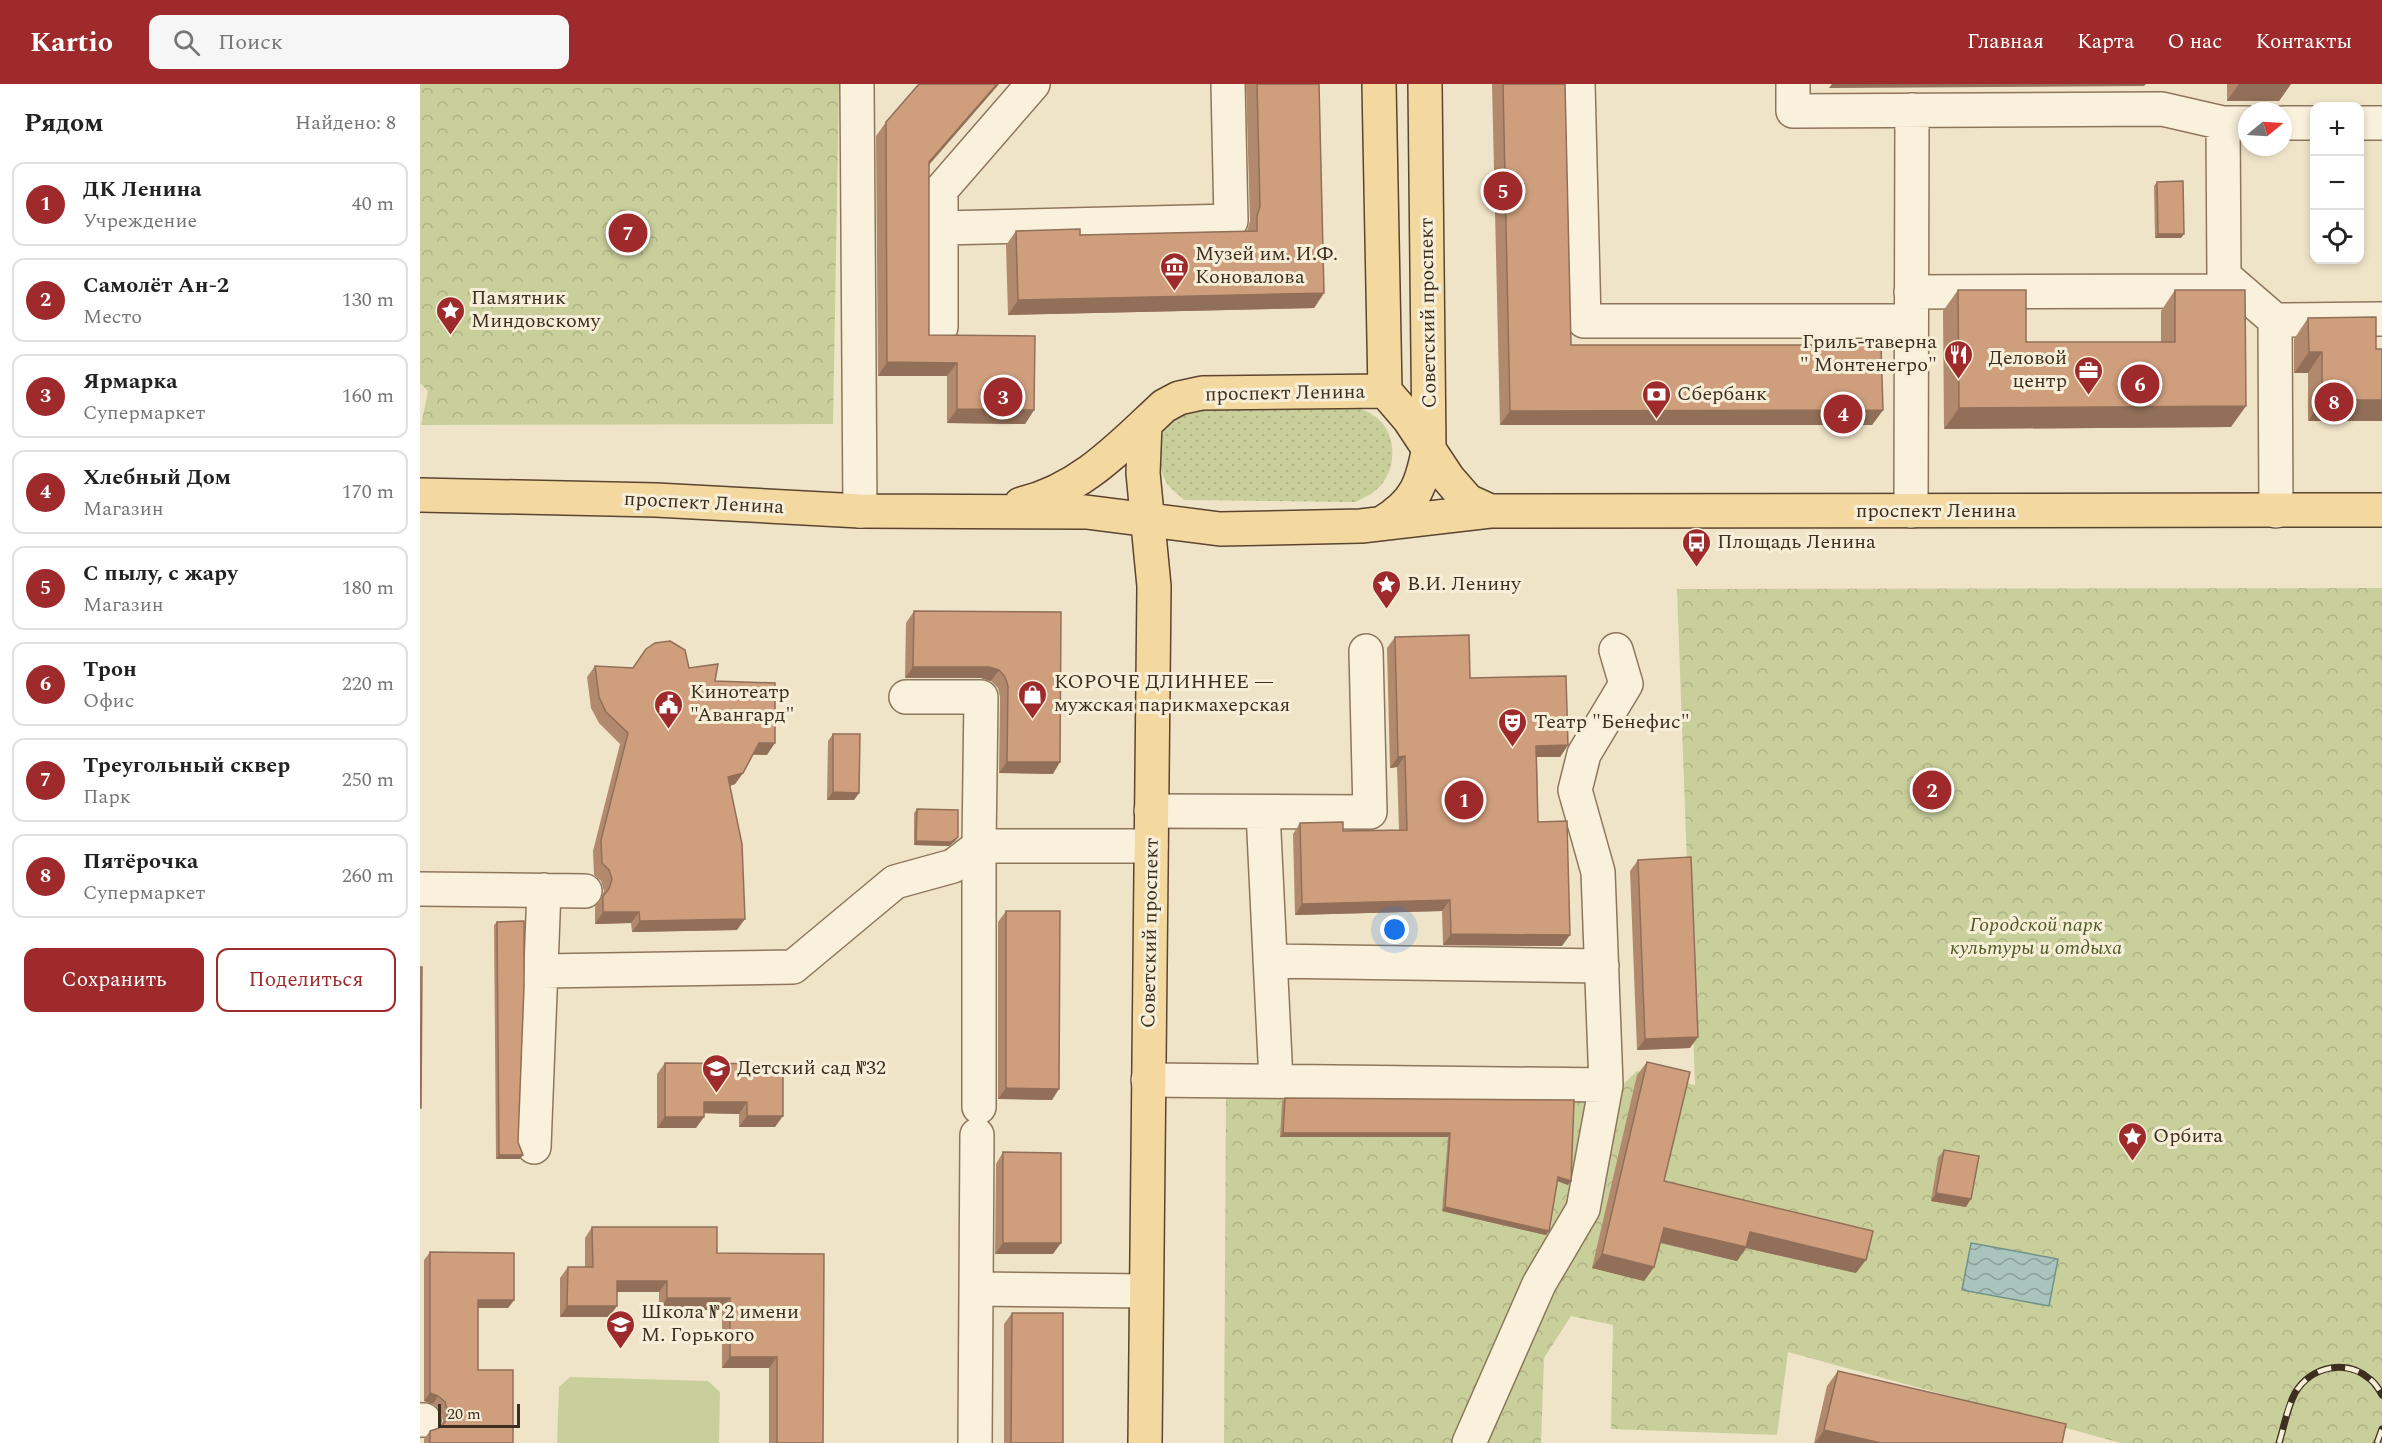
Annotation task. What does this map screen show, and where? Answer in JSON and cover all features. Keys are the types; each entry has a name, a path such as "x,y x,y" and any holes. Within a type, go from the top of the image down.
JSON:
{"main road":[{"path":"1379,84 1385,391"},
{"name":"Советский проспект","path":"1382,524 1401,513 1413,498 1423,478 1429,447 1425,84"},
{"name":"проспект Ленина","path":"987,511 1029,502 1085,477 1164,406 1179,398 1202,393 1385,391 1409,419 1448,478 1468,501 1490,511"},
{"name":"Советский проспект","path":"1145,424 1143,473 1154,586 1145,1443"},
{"name":"проспект Ленина","path":"420,495 656,500 860,511 1086,512 1220,529 1382,524 1490,511 2382,510"}],"lane":[{"path":"857,84 860,511"},
{"path":"941,327 941,190 1033,84"},
{"path":"941,228 1231,221 1228,84"},
{"path":"1578,84 1584,321 2241,291"},
{"path":"1793,84 1794,111 1912,110 2162,96 2235,123 2224,276 2275,320 2382,319"},
{"path":"1911,511 1912,110"},
{"path":"2292,123 2310,123"},
{"path":"2364,123 2382,123"},
{"path":"2275,320 2276,511"},
{"path":"1469,1443 1539,1284 1583,1209 1606,1085 1598,872 1575,790 1584,754 1626,684 1616,650"},
{"path":"1151,811 1370,813 1366,651"},
{"path":"906,697 981,697 975,1443"},
{"path":"1263,812 1276,1081"},
{"path":"542,971 793,967 895,882 953,866 979,846 1151,846"},
{"path":"420,889 585,891"},
{"path":"534,1147 544,890"},
{"path":"1270,961 1602,966"},
{"path":"1148,1080 1606,1085"},
{"path":"976,1289 1146,1291"}],"green space":[{"path":"420,84 839,84 833,424 421,425 428,391 420,383"},
{"path":"1349,405 1368,412 1378,419 1385,426 1392,444 1391,465 1383,483 1374,492 1356,502 1184,500 1165,480 1159,463 1161,437 1170,422 1184,412 1198,408"},
{"name":"Городской парк культуры и отдыха","path":"2382,588 2382,1443 2121,1443 1788,1352 1777,1435 1611,1429 1613,1325 1571,1316 1544,1358 1541,1443 1224,1443 1226,1094 1612,1095 1637,1071 1695,1085 1677,589"},
{"path":"570,1377 708,1381 720,1392 719,1443 557,1443 559,1387"}],"water":[{"path":"1971,1243 2058,1259 2049,1306 1962,1290"}],"building":[{"path":"919,84 997,84 929,162 929,335 1035,336 1034,410 957,409 957,363 887,362 886,122"},
{"path":"1257,84 1319,84 1324,293 1018,300 1016,231 1080,229 1080,235 1257,231 1260,206"},
{"path":"1503,84 1565,84 1571,345 1881,345 1883,410 1510,411"},
{"path":"2183,181 2184,234 2158,234 2157,182"},
{"name":"Деловой центр","path":"1958,290 2026,290 2026,342 2175,342 2175,290 2245,290 2246,406 1959,408"},
{"path":"2376,317 2376,349 2382,349 2382,400 2322,400 2322,352 2309,352 2308,318"},
{"path":"914,611 1061,612 1060,762 1007,762 1008,686 999,670 989,667 913,667"},
{"path":"1469,635 1470,678 1566,676 1568,745 1536,746 1538,822 1567,821 1570,935 1451,934 1450,900 1302,904 1300,823 1343,822 1343,831 1407,830 1405,756 1398,757 1395,637"},
{"path":"670,641 685,650 689,668 718,664 715,681 775,683 775,743 759,743 743,773 728,777 742,844 745,919 640,921 639,912 603,912 603,896 609,889 612,879 609,870 602,863 601,840 628,733 606,712 599,697 595,666 633,668 646,649 655,643"},
{"path":"833,734 860,734 859,793 833,792"},
{"path":"917,809 958,810 958,837 951,842 916,841"},
{"path":"1691,857 1698,1037 1645,1039 1638,860"},
{"path":"1006,911 1060,911 1059,1089 1006,1088"},
{"path":"524,921 518,1142 523,1155 499,1155 497,922"},
{"path":"420,967 422,967 421,1108 420,1108"},
{"path":"1647,1062 1690,1072 1664,1181 1873,1231 1866,1260 1750,1232 1746,1247 1664,1228 1654,1267 1602,1254"},
{"name":"Детский сад №32","path":"665,1063 783,1064 783,1116 747,1116 747,1102 704,1102 704,1117 665,1117"},
{"path":"1285,1098 1574,1100 1571,1181 1558,1177 1549,1231 1445,1207 1450,1133 1283,1133"},
{"path":"1944,1150 1979,1156 1971,1199 1936,1193"},
{"path":"1003,1152 1061,1153 1061,1243 1003,1243"},
{"path":"592,1227 717,1227 717,1253 824,1254 823,1443 777,1443 777,1357 730,1357 730,1298 667,1298 667,1281 617,1281 617,1306 567,1306 568,1267 593,1267"},
{"path":"430,1252 514,1253 514,1300 478,1300 478,1370 513,1370 513,1443 430,1443 430,1431 439,1428 445,1422 448,1413 445,1402 430,1393"},
{"path":"1012,1313 1063,1313 1063,1443 1011,1443"},
{"path":"1838,1371 2066,1424 2062,1443 1881,1443 1824,1430"}],"railway":[{"path":"2279,1443 2295,1393 2310,1376 2320,1371 2341,1367 2362,1373 2376,1385 2382,1395"},
{"path":"2377,1443 2382,1429"}],"place":[{"name":"С пылу, с жару","path":"1503,191"},
{"name":"Треугольный сквер","path":"628,233"},
{"name":"Музей им. И.Ф. Коновалова","path":"1174,292"},
{"name":"Памятник Миндовскому","path":"450,336"},
{"name":"Гриль-таверна \" Монтенегро\"","path":"1958,380"},
{"name":"Трон","path":"2140,384"},
{"name":"Деловой центр","path":"2088,396"},
{"name":"Ярмарка","path":"1003,397"},
{"name":"Пятёрочка","path":"2334,402"},
{"name":"Хлебный Дом","path":"1843,414"},
{"name":"Сбербанк","path":"1656,420"},
{"name":"Площадь Ленина","path":"1696,568"},
{"name":"В.И. Ленину","path":"1386,610"},
{"name":"КОРОЧЕ ДЛИННЕЕ — мужская парикмахерская","path":"1033,720"},
{"name":"Кинотеатр \"Авангард\"","path":"669,730"},
{"name":"Театр \"Бенефис\"","path":"1513,748"},
{"name":"Самолёт Ан-2","path":"1932,790"},
{"name":"ДК Ленина","path":"1464,800"},
{"name":"Детский сад №32","path":"716,1094"},
{"name":"Орбита","path":"2132,1162"},
{"name":"Школа № 2 имени М. Горького","path":"620,1350"}]}
